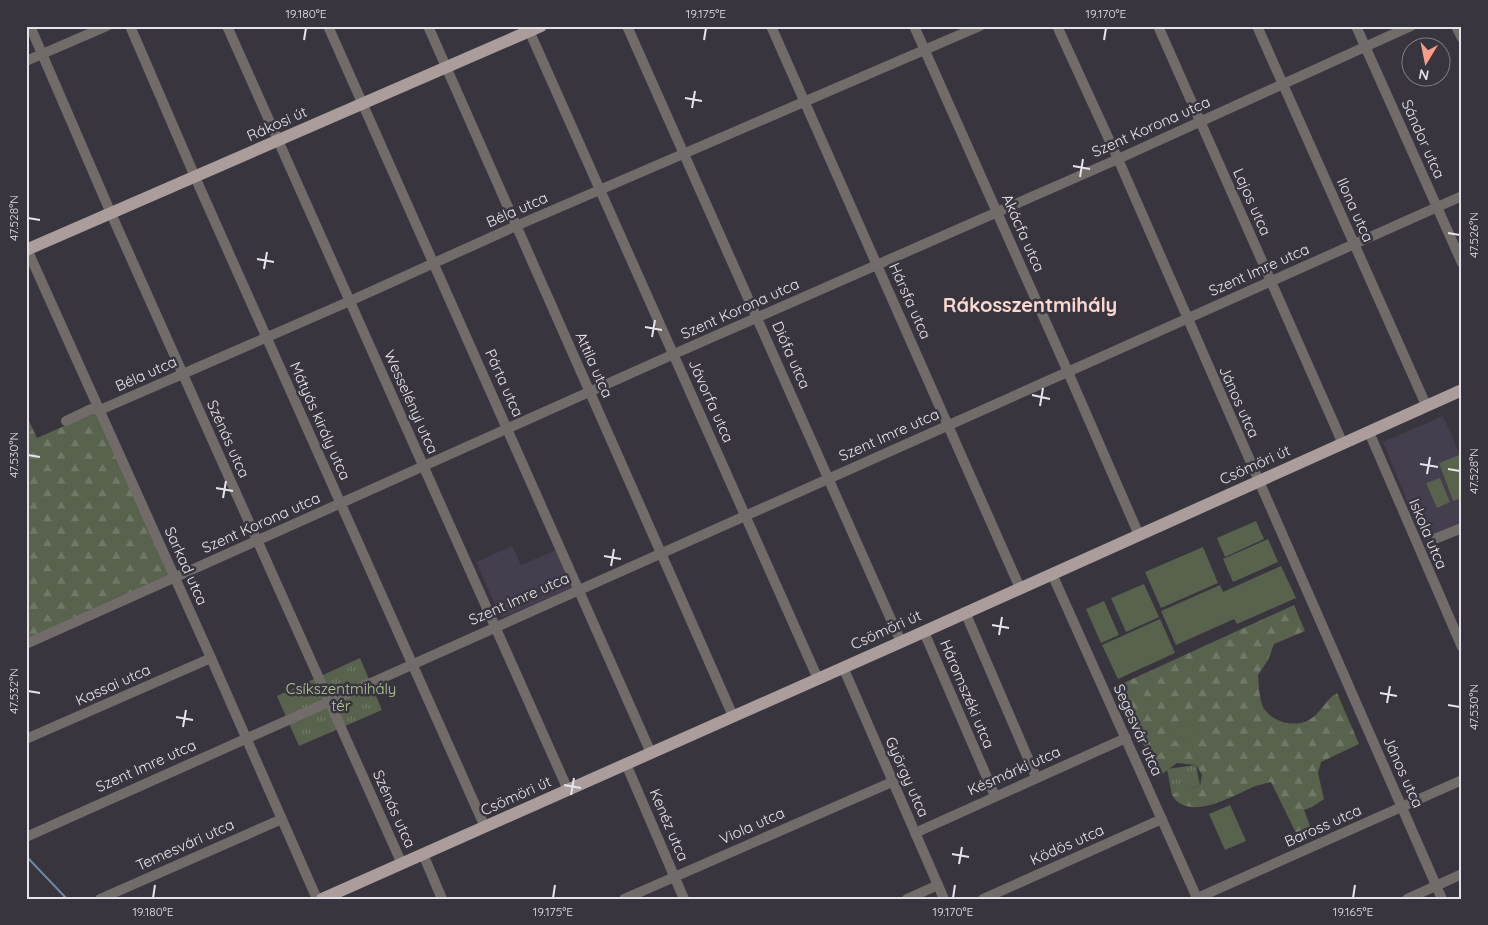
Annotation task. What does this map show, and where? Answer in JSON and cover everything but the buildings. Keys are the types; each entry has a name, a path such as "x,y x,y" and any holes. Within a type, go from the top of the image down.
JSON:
{"main road":[{"name":"Rákosi út","path":"27,249 446,68 532,28"},
{"name":"Csömöri út","path":"322,899 924,632 1462,390"}],"street":[{"name":"Szénás utca","path":"30,26 111,213 402,864"},
{"path":"26,61 107,26"},
{"name":"Mátyás király utca","path":"130,26 195,177 485,827"},
{"name":"Wesselényi utca","path":"227,26 568,790"},
{"name":"Párta utca","path":"328,26 651,753"},
{"name":"Attila utca","path":"428,26 733,716"},
{"name":"Diófa utca","path":"628,26 901,642"},
{"name":"Hársfa utca","path":"771,26 1020,588"},
{"name":"Akácfa utca","path":"914,26 1139,535"},
{"name":"Béla utca","path":"66,421 91,409 100,410 516,226 980,26"},
{"name":"János utca","path":"1058,26 1442,899"},
{"name":"Lajos utca","path":"1158,26 1343,444"},
{"name":"Ilona utca","path":"1257,26 1281,84 1426,405"},
{"name":"Sándor utca","path":"1356,26 1462,263"},
{"name":"Szent Korona utca","path":"26,644 507,428 1118,159 1411,26"},
{"path":"1456,26 1462,38"},
{"name":"Jávorfa utca","path":"532,28 600,190 818,678"},
{"name":"Szent Imre utca","path":"26,837 328,700 746,516 1462,196"},
{"name":"Sarkad utca","path":"27,249 317,899"},
{"name":"Iskola utca","path":"1369,432 1462,647"},
{"path":"1436,538 1462,528"},
{"name":"Segesvár utca","path":"1052,574 1196,898"},
{"path":"965,612 1036,777"},
{"name":"Háromszéki utca","path":"924,632 995,796"},
{"name":"Kassai utca","path":"26,739 211,658"},
{"name":"György utca","path":"843,668 944,899"},
{"name":"Késmárki utca","path":"915,833 1126,738"},
{"name":"Kenéz utca","path":"626,764 684,899"},
{"name":"Baross utca","path":"1196,898 1462,780"},
{"name":"Viola utca","path":"624,899 892,782"},
{"name":"Temesvári utca","path":"100,899 282,819"},
{"name":"Ködös utca","path":"983,899 1162,819"},
{"path":"423,854 442,899"},
{"path":"1406,899 1462,874"},
{"path":"908,899 938,885"}],"shaded area":[{"path":"1443,416 1462,459 1462,523 1424,542 1383,442"},
{"path":"512,546 521,565 556,550 573,587 501,618 476,562"}],"green space":[{"path":"100,410 174,577 26,644 26,415 37,438"},
{"path":"1459,455 1462,462 1462,498 1453,501 1439,463"},
{"path":"1440,478 1450,502 1437,508 1426,483"},
{"path":"1256,521 1264,539 1225,557 1217,538"},
{"path":"1268,539 1278,562 1233,582 1223,559"},
{"path":"1203,547 1218,583 1161,608 1145,572"},
{"path":"1281,566 1296,598 1237,624 1234,619 1176,645 1161,611 1220,585 1223,592"},
{"path":"1144,584 1159,617 1126,632 1111,598"},
{"path":"1104,601 1119,635 1101,643 1086,609"},
{"path":"1294,605 1305,631 1274,644 1268,660 1258,675 1263,707 1272,717 1286,723 1300,723 1312,718 1337,693 1359,744 1321,762 1318,773 1324,799 1304,810 1312,831 1298,837 1271,782 1253,787 1210,805 1188,807 1179,803 1172,795 1200,786 1202,775 1196,765 1177,763 1158,777 1117,686"},
{"path":"1160,619 1175,653 1118,679 1102,645"},
{"name":"Csíkszentmihály tér","path":"360,658 382,710 299,746 277,696"},
{"path":"1194,724 1195,738 1172,741 1170,727"},
{"path":"1196,765 1200,786 1172,795 1167,769"},
{"path":"1230,805 1246,841 1225,850 1209,814"}],"waterway":[{"path":"26,856 67,899"}],"district":[{"name":"Rákosszentmihály","path":"1030,305"}]}
